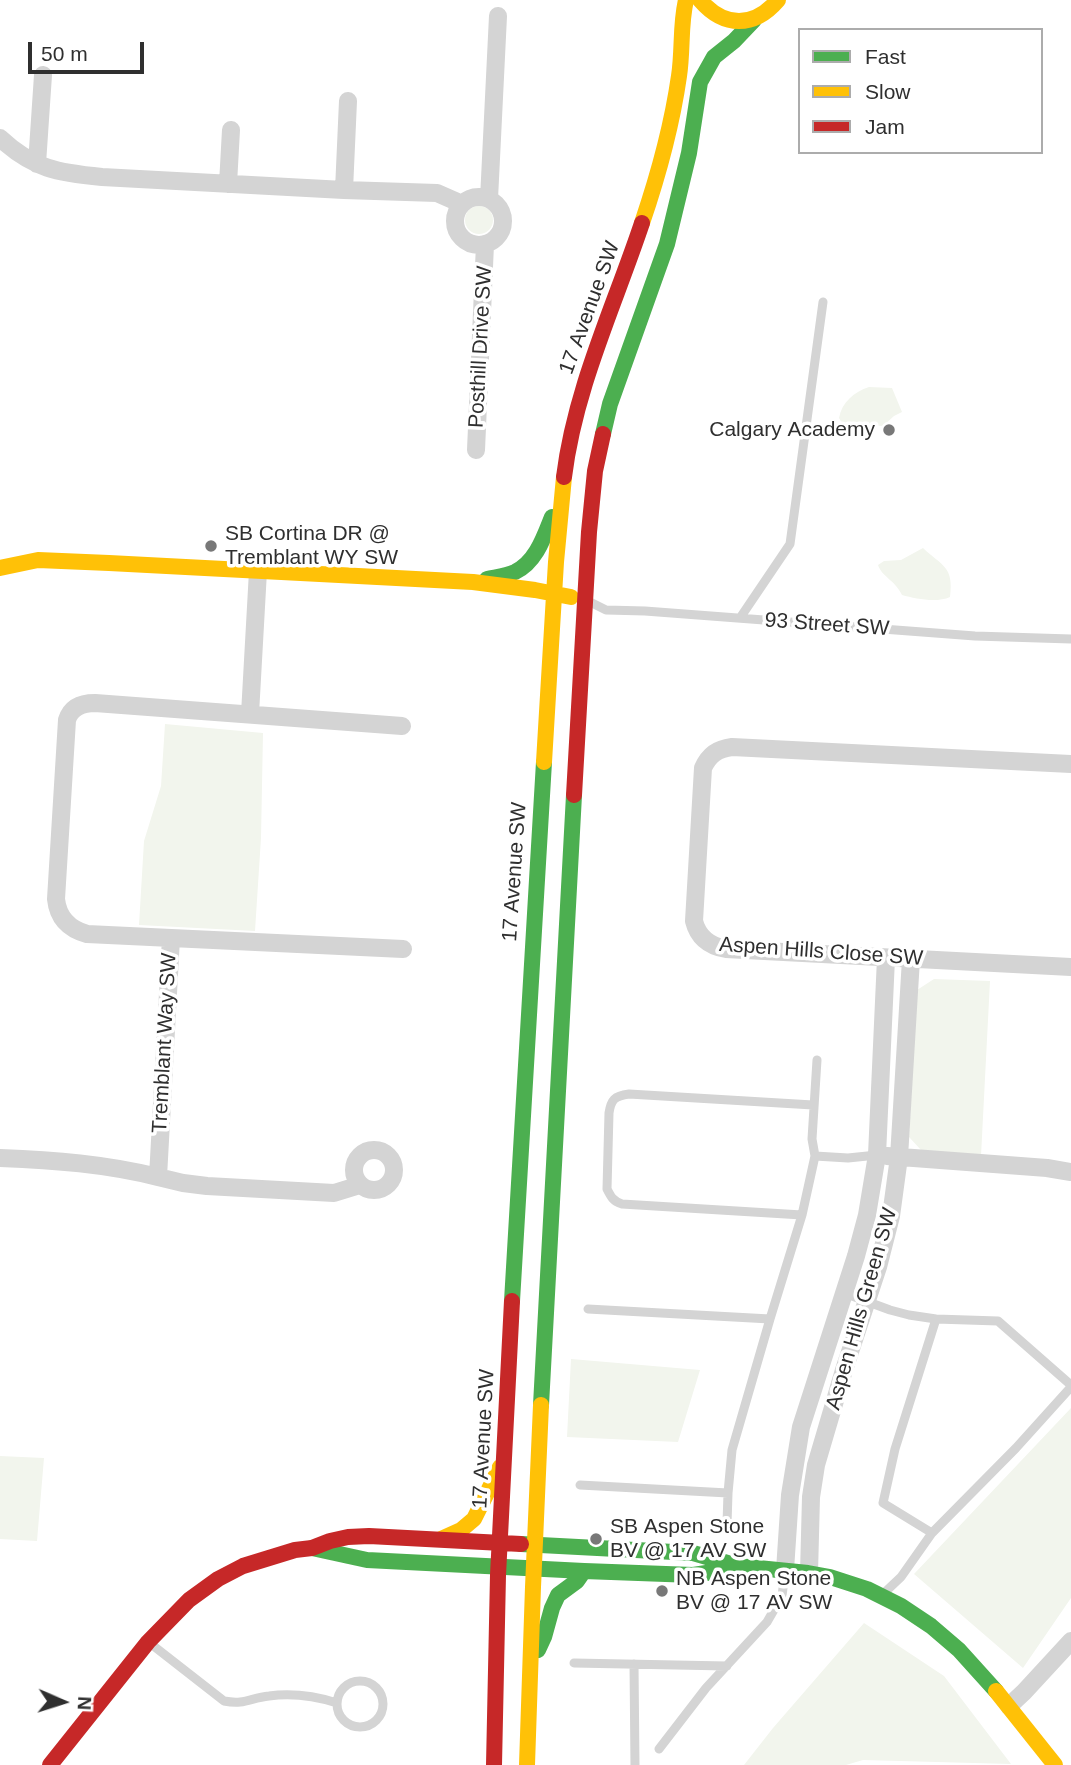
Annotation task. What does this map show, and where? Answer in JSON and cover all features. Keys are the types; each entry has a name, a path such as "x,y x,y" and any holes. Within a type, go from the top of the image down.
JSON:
{"main road":[{"name":"17 Avenue SW","path":"494,1765 503,1459 534,903 555,594 554,569 565,466 572,426 595,352 653,191 680,68 683,10 686,0"},
{"path":"700,0 712,14 725,20 754,20"},
{"path":"527,1765 534,1544 585,599 596,471 610,404 667,244 679,200 700,82 714,57 754,20 767,13 778,0"},
{"path":"473,582 514,573 531,558 540,546 554,510 565,466"},
{"path":"0,568 38,560 473,582 585,599"},
{"path":"441,1539 461,1530 474,1519 503,1459"},
{"path":"50,1765 148,1642 189,1600 218,1579 253,1563 295,1550 312,1548 348,1537 369,1536 692,1553 743,1567 809,1573 846,1581 882,1595 915,1614 946,1638 1009,1706 1055,1765"},
{"path":"312,1548 367,1560 584,1571 693,1575 743,1567"},
{"path":"529,1665 542,1643 549,1614 559,1594 577,1581 584,1571"}],"street":[{"path":"489,199 498,16"},
{"path":"37,164 43,75"},
{"path":"344,190 348,101"},
{"path":"228,184 231,130"},
{"path":"0,138 15,152 37,164 68,174 437,193 462,204"},
{"path":"475,197 489,199 500,209 503,216 498,237 485,244 470,243 458,233 455,218 462,204 475,197"},
{"name":"Posthill Drive SW","path":"476,450 485,244"},
{"path":"258,571 250,714 402,726"},
{"name":"Tremblant Way SW","path":"158,1177 171,938 87,934 69,926 57,910 66,720 76,707 86,703 250,714"},
{"name":"Aspen Hills Close SW","path":"1071,764 724,748 710,756 703,768 694,920 704,940 710,945 726,949 1071,967"},
{"path":"171,938 403,949"},
{"name":"Aspen Hills Green SW","path":"785,1570 790,1495 802,1427 867,1215 877,1155 886,958"},
{"name":"Aspen Hills Green SW","path":"809,1573 811,1497 816,1465 891,1216 899,1157 911,959"},
{"path":"877,1155 1071,1172"},
{"path":"0,1158 109,1166 206,1186 334,1193 360,1185"},
{"path":"1009,1706 1071,1641"}],"lane":[{"path":"740,618 790,544 823,302"},
{"name":"93 Street SW","path":"585,599 606,610 975,636 1071,639"},
{"path":"727,1524 732,1450 802,1215 815,1156 812,1139 817,1060"},
{"path":"802,1215 615,1202 607,1189 609,1114 611,1103 619,1095 629,1094 813,1105"},
{"path":"815,1156 848,1158 877,1155"},
{"path":"844,1293 890,1310 936,1319 998,1321 1071,1386 1016,1448 932,1533 901,1577 882,1595"},
{"path":"588,1309 770,1320"},
{"path":"932,1533 883,1503 895,1449 936,1319"},
{"path":"580,1485 728,1493"},
{"path":"659,1749 706,1688 767,1622 782,1597 785,1570"},
{"path":"148,1642 224,1702 239,1704 267,1696 294,1695 337,1703"},
{"path":"574,1664 726,1666"},
{"path":"634,1664 635,1765"},
{"path":"356,1681 371,1684 377,1689 383,1704 379,1718 360,1728 346,1723 338,1711 337,1703 342,1689 356,1681"}],"shaded area":[{"path":"479,206 489,210 493,220 489,230 479,234 469,230 465,220 469,210"},
{"path":"869,387 892,388 902,412 883,426 842,423 839,418 846,402"},
{"path":"923,548 941,563 948,573 950,597 933,600 902,595 878,565 884,561 901,560"},
{"path":"165,724 263,733 261,838 255,931 139,925 144,841 161,786"},
{"path":"934,979 990,981 981,1156 921,1150 909,1137 917,990"},
{"path":"571,1359 700,1370 678,1442 567,1437"},
{"path":"1071,1408 1071,1598 1023,1668 914,1574"},
{"path":"0,1456 44,1458 37,1541 0,1539"},
{"path":"864,1623 944,1676 1011,1764 863,1760 846,1765 744,1765"}],"traffic: fast":[{"path":"603,434 610,404 667,244 689,153 700,82 714,57 754,20"},
{"path":"487,579 515,572 529,562 552,517"},
{"path":"512,1301 544,762"},
{"path":"541,1405 574,795"},
{"path":"521,1544 693,1553 738,1566 830,1577 867,1589 901,1606 931,1626 959,1650 996,1691"},
{"path":"312,1548 367,1560 584,1571 693,1575 733,1569"},
{"path":"538,1650 558,1595 577,1581 584,1571"}],"traffic: slow":[{"path":"642,223 673,113 686,0"},
{"path":"700,0 719,16 739,21 759,16 778,0"},
{"path":"544,762 564,477"},
{"path":"0,568 38,560 109,563 473,582 571,597"},
{"path":"527,1765 541,1405"},
{"path":"441,1539 461,1530 474,1519 500,1467"},
{"path":"996,1691 1055,1765"}],"traffic: jam":[{"path":"564,477 569,444 586,380 642,223"},
{"path":"574,795 589,532 595,471 603,434"},
{"path":"494,1765 498,1575 512,1301"},
{"path":"50,1765 148,1642 189,1600 218,1579 243,1566 348,1537 521,1544"}],"place":[{"name":"Calgary Academy","path":"889,430"},
{"name":"SB Cortina DR @ Tremblant WY SW","path":"211,546"},
{"name":"SB Aspen Stone BV @ 17 AV SW","path":"596,1539"},
{"name":"NB Aspen Stone BV @ 17 AV SW","path":"662,1591"}]}
